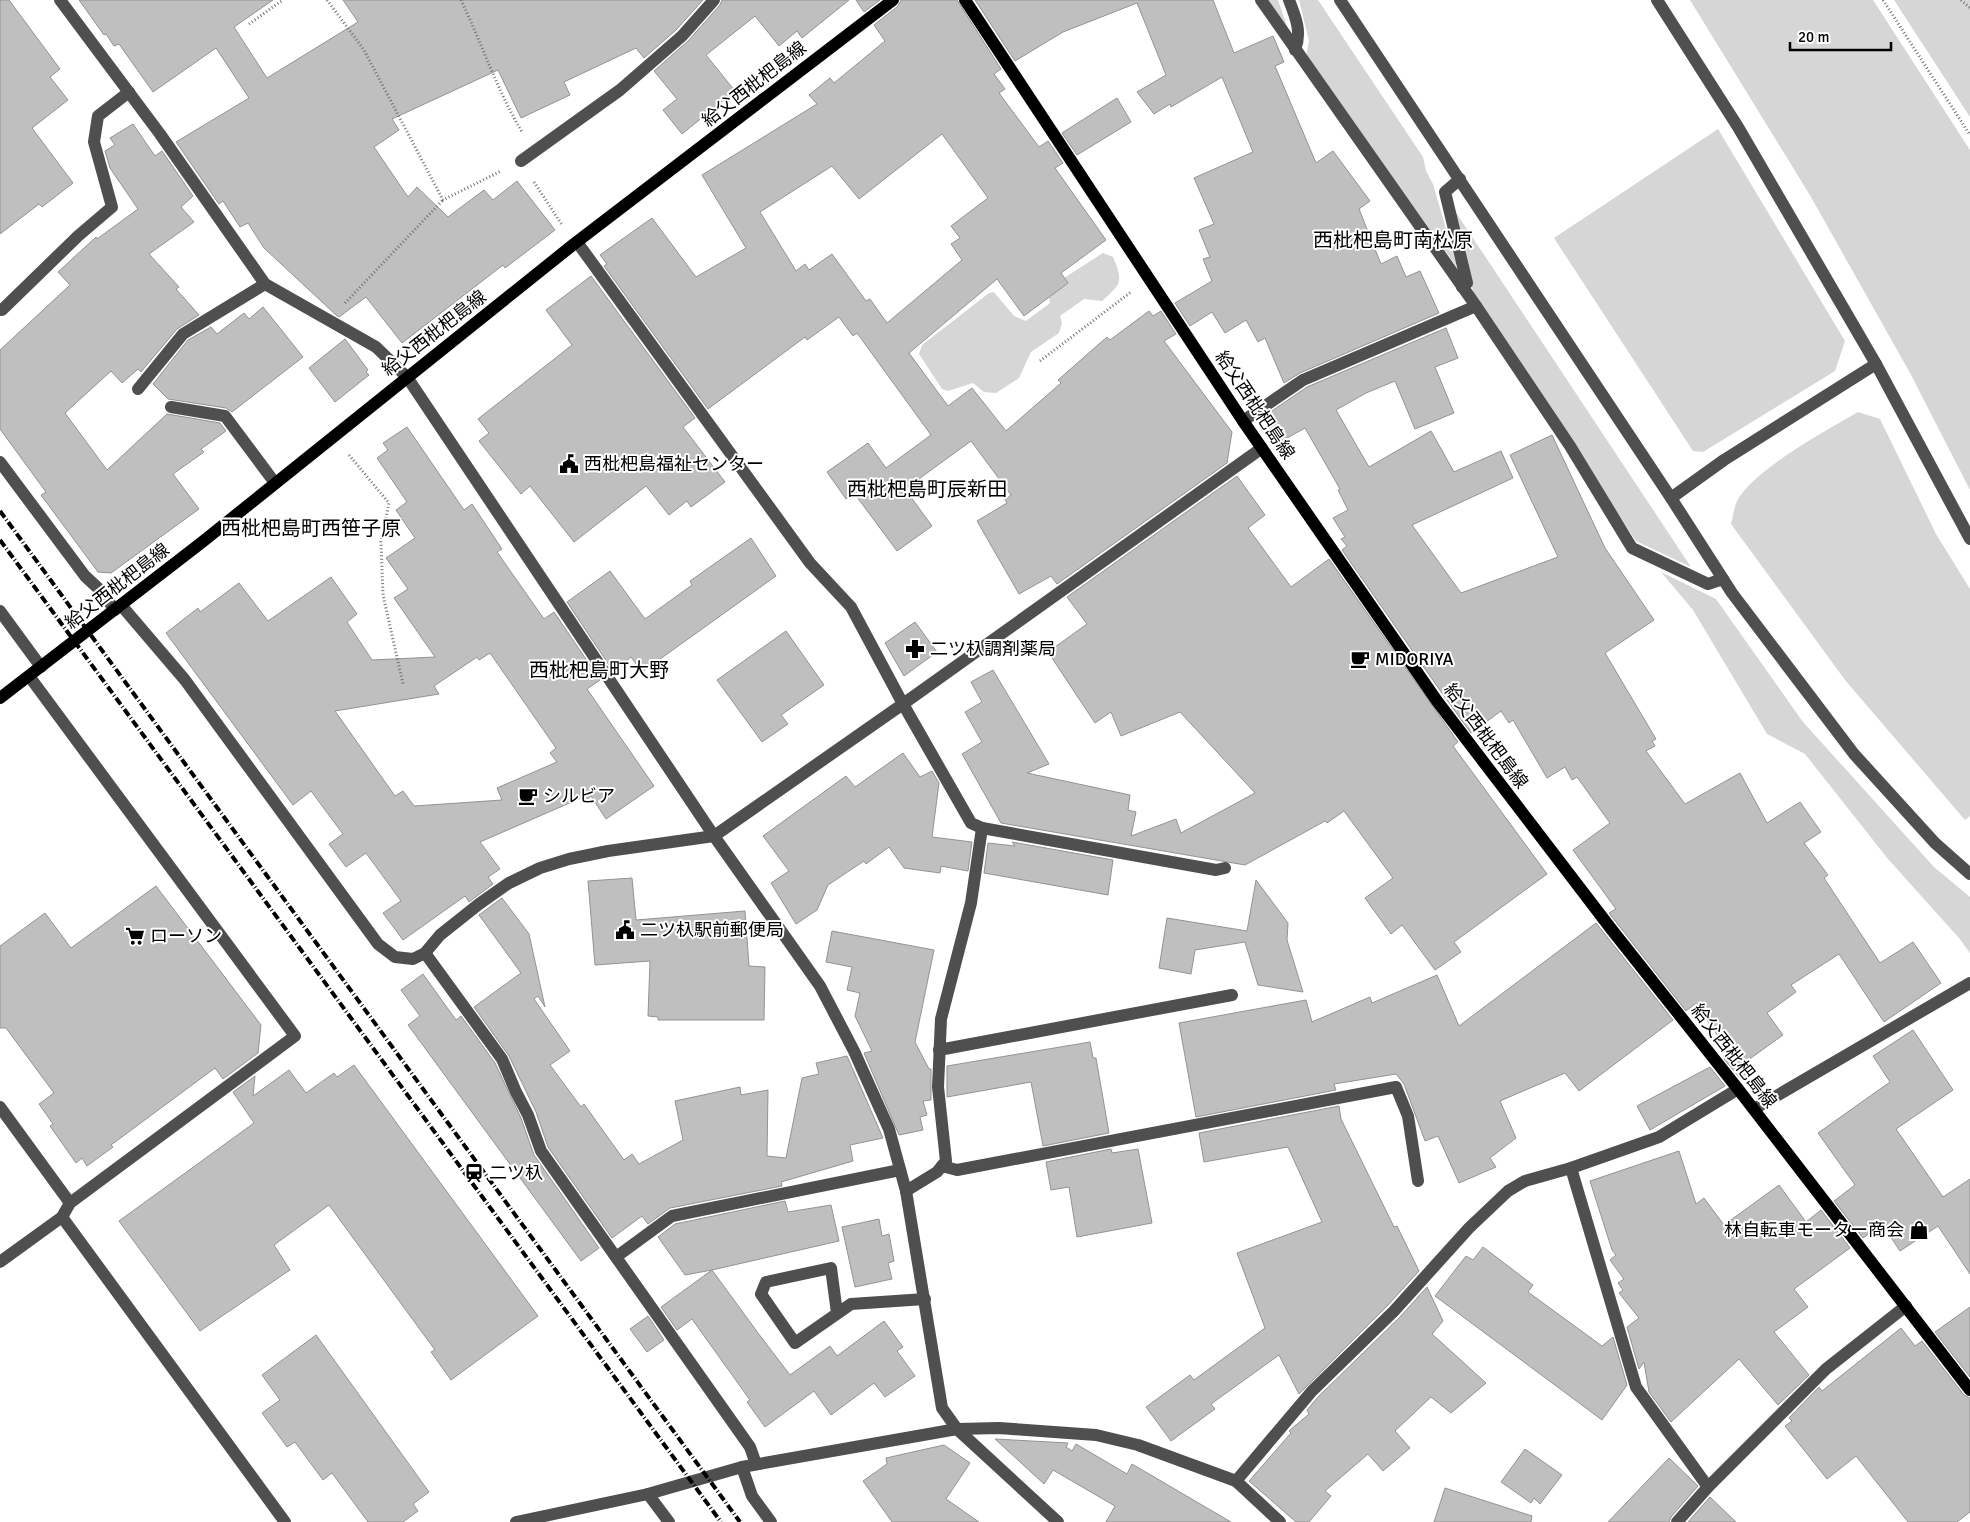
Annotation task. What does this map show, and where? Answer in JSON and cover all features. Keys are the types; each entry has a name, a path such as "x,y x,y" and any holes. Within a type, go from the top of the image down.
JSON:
{"main road":[{"name":"給父西枇杷島線","path":"0,698 275,483 576,243 893,0"},
{"name":"給父西枇杷島線","path":"965,0 1243,421 1437,701 1612,930 1754,1109 1970,1390"}],"street":[{"path":"60,0 160,134 265,284 376,347 407,377 714,836 820,986 854,1051 889,1129 906,1190 942,1408 957,1429 1058,1522"},
{"path":"522,161 620,90 682,36 714,0"},
{"path":"1261,0 1476,306 1574,454 1632,548 1708,584 1723,579"},
{"path":"1290,0 1297,20 1300,38 1295,50"},
{"path":"1340,0 1723,579 1854,754 1936,843 1970,874"},
{"path":"1657,0 1738,127 1876,364 1970,539"},
{"path":"2,310 78,236 112,207 94,142 98,116 129,92"},
{"path":"1460,179 1445,192 1467,283 1462,287"},
{"path":"576,243 810,563 851,607 971,824 982,828 1216,870 1225,868"},
{"path":"138,389 183,334 265,284"},
{"path":"1243,421 1303,380 1476,306"},
{"path":"1671,498 1724,460 1876,364"},
{"path":"170,407 225,416 275,483"},
{"path":"0,462 85,576 118,607 184,680 378,944 394,957 413,959 425,953 440,935 479,904 509,883 540,868 569,858 714,836 1262,448"},
{"path":"0,611 41,667"},
{"path":"0,1262 62,1217 70,1203 295,1036 29,676"},
{"path":"906,1190 936,1172 946,1161 938,1087 941,1019 972,904 982,828"},
{"path":"425,953 502,1059 528,1115 541,1151 750,1447 756,1464"},
{"path":"1754,1109 1970,983"},
{"path":"939,1050 1232,995"},
{"path":"942,1166 957,1170 1396,1087 1408,1116 1418,1181"},
{"path":"1236,1481 1312,1391 1394,1310 1469,1228 1508,1191 1525,1180 1571,1168 1659,1137 1738,1089"},
{"path":"0,1107 70,1203"},
{"path":"1571,1168 1636,1387 1708,1487"},
{"path":"616,1257 672,1216 900,1170"},
{"path":"62,1217 285,1522"},
{"path":"837,1313 831,1268 766,1282 761,1294 795,1343 851,1304 925,1299"},
{"path":"1677,1522 1708,1487 1826,1369 1906,1306"},
{"path":"516,1522 648,1494 756,1464 957,1429 999,1428 1096,1435 1138,1445 1236,1481 1280,1522"},
{"path":"742,1467 752,1496 771,1522"},
{"path":"648,1494 669,1522"}],"path":[{"path":"249,24 283,0"},
{"path":"327,0 364,50 443,200"},
{"path":"461,0 482,43 505,104 534,151"},
{"path":"1883,0 1970,135"},
{"path":"1961,0 1970,8"},
{"path":"329,321 443,200 522,161 576,243"},
{"path":"1040,361 1150,278"},
{"path":"333,436 389,503 381,542 383,595 404,684"}],"shaded area":[{"path":"1267,0 1278,0 1289,32"},
{"path":"1299,0 1318,0 1423,157 1426,171 1433,184 1457,267 1306,58 1309,41"},
{"path":"1690,0 1873,0 1970,150 1970,490 1910,373 1811,197"},
{"path":"1894,0 1970,0 1970,117"},
{"path":"1718,129 1845,341 1835,371 1703,452 1693,451 1554,238"},
{"path":"1455,211 1691,567 1636,541 1474,296"},
{"path":"1103,253 1113,257 1119,277 1117,286 1102,301 1084,299 1060,316 1062,323 1059,333 1031,352 1019,378 996,393 984,392 973,383 948,391 942,389 919,354 922,345 989,293 994,292 1014,316 1026,321 1050,303 1048,294 1053,285"},
{"path":"1858,412 1880,419 1936,534 1970,589 1970,816 1965,820 1845,680 1731,524 1737,501 1758,477 1810,440"},
{"path":"1661,572 1716,599 1803,722 1934,867 1970,897 1970,953 1959,938 1888,859 1805,754 1767,734 1693,610"}],"building":[{"path":"0,0 9,0 60,69 50,77 68,100 32,128 73,183 42,207 39,204 0,234"},
{"path":"79,0 273,0 234,27 267,78 358,22 343,0 703,0 676,30 644,58 636,48 564,82 570,95 521,118 498,70 392,119 399,130 374,147 408,197 417,187 448,217 484,190 493,200 517,181 555,230 505,268 503,265 402,343 366,297 339,317 336,315 264,248 248,223 240,227 223,201 219,204 176,142 249,98 216,48 153,92 119,44 114,46 106,34 104,35"},
{"path":"722,0 849,0 802,38 797,31 779,46 755,16 706,55 735,91 682,134 663,110 677,99 654,71 688,41 720,5"},
{"path":"856,0 880,0 864,12"},
{"path":"901,0 957,0 1001,69 994,74 1005,89 999,93 1039,147 1048,141 1063,163 1055,168 1106,240 1061,273 1068,283 1024,316 997,279 909,353 948,406 972,388 1006,431 1061,383 1058,380 1107,337 1110,340 1149,311 1153,316 1161,311 1176,334 1164,341 1232,432 1227,463 1057,584 1051,576 1019,594 977,521 1007,503 1005,500 1011,495 971,441 905,489 932,526 897,551 854,493 846,499 827,472 868,443 886,468 931,435 857,333 853,336 839,317 807,340 805,337 708,409 604,266 607,264 600,255 652,218 696,277 746,248 702,175 817,104 809,95 830,78 834,83 885,41 874,25 898,6","holes":["942,134 988,198 951,226 960,238 951,244 962,260 887,323 870,299 866,301 832,254 809,270 805,264 796,271 760,212 832,166 859,199"]},
{"path":"975,0 1213,0 1234,53 1273,36 1284,62 1275,66 1316,163 1333,151 1370,201 1359,209 1381,264 1397,256 1406,277 1420,271 1439,313 1300,373 1284,383 1265,338 1258,342 1246,320 1225,333 1212,312 1190,326 1175,303 1212,281 1203,259 1210,257 1199,230 1214,224 1194,178 1253,152 1222,77 1171,107 1170,104 1154,114 1137,92 1166,75 1137,3 1063,32 1015,61"},
{"path":"1117,98 1131,122 1077,155 1062,133"},
{"path":"133,124 155,156 162,151 193,196 181,207 194,222 149,254 179,287 176,289 199,315 177,329 141,372 138,369 122,383 111,371 65,413 107,470 167,414 220,423 226,431 201,449 204,452 173,474 199,509 111,573 98,572 41,495 46,492 0,429 0,350 70,285 58,272 96,237 97,239 138,209 110,168 105,151 115,145 110,138"},
{"path":"591,276 695,418 683,427 725,482 691,507 687,501 669,515 646,486 574,542 530,486 521,494 479,441 489,433 478,419 572,345 546,310"},
{"path":"263,307 303,357 232,412 226,408 168,399 153,384 188,340 211,327 217,334 244,313 249,319"},
{"path":"1446,328 1458,358 1435,367 1454,413 1415,429 1395,381 1366,393 1336,410 1369,467 1431,431 1454,472 1501,451 1513,478 1412,525 1461,593 1558,557 1510,455 1552,435 1605,548 1654,620 1605,653 1656,739 1652,741 1655,746 1646,751 1685,804 1740,773 1767,823 1800,802 1821,832 1804,843 1828,875 1824,878 1880,963 1913,942 1941,983 1884,1022 1839,954 1791,985 1796,992 1767,1013 1783,1035 1744,1063 1749,1072 1740,1078 1724,1059 1732,1055 1695,1004 1686,1011 1609,913 1616,909 1573,850 1610,823 1577,777 1572,780 1565,767 1547,778 1513,720 1509,723 1501,711 1471,733 1342,550 1347,546 1341,539 1345,537 1333,518 1348,510 1338,490 1340,489 1305,428 1278,443 1263,417 1307,387"},
{"path":"345,339 368,370 366,372 369,375 335,402 309,368"},
{"path":"407,427 464,510 472,504 502,549 497,552 544,619 554,612 600,680 587,689 654,786 606,819 591,796 584,802 581,798 480,842 500,869 488,877 493,884 469,902 465,896 403,940 383,913 401,901 366,853 346,867 329,844 343,834 311,791 293,805 166,633 198,608 200,612 239,583 268,621 331,577 357,614 347,622 372,660 435,657 394,598 408,589 386,558 415,538 396,510 407,502 377,458 388,450 383,443","holes":["490,653 556,748 550,753 557,762 497,788 502,800 414,806 403,791 395,796 335,711 439,694 434,686 477,657 479,660"]},
{"path":"1237,476 1265,515 1248,528 1291,587 1329,559 1458,742 1453,746 1547,874 1454,942 1461,952 1435,970 1402,925 1391,934 1365,898 1393,878 1344,811 1327,823 1325,821 1245,865 1001,823 962,754 982,742 965,712 982,702 971,682 993,670 1049,764 1027,773 1130,795 1128,810 1136,812 1131,836 1176,819 1181,833 1255,793 1180,712 1121,736 1111,712 1095,723 1048,652 1087,624 1067,597"},
{"path":"751,538 776,576 642,672 631,657 613,671 567,602 610,571 645,619 692,585 690,581"},
{"path":"915,622 937,652 904,676 885,643"},
{"path":"786,631 824,685 781,715 788,724 762,742 717,680"},
{"path":"903,753 920,777 932,771 939,783 932,837 972,842 968,871 941,866 940,873 904,868 889,847 866,864 864,861 828,885 817,910 796,924 771,883 789,871 763,836 846,776 855,787"},
{"path":"1012,842 1113,860 1108,895 984,873 988,843 1015,846"},
{"path":"632,878 636,920 745,911 749,966 765,967 764,1020 658,1020 658,1017 648,1016 650,961 595,965 588,881"},
{"path":"1256,880 1288,923 1287,940 1303,992 1258,985 1245,942 1195,950 1191,974 1159,968 1167,918 1247,931"},
{"path":"156,886 261,1025 258,1053 223,1079 215,1068 111,1145 113,1147 87,1166 82,1158 76,1163 50,1126 53,1124 39,1104 54,1093 6,1028 0,1028 0,946 45,913 71,948"},
{"path":"502,898 529,934 545,1007 538,996 534,999 570,1051 550,1065 581,1107 584,1104 624,1160 632,1154 639,1164 683,1140 675,1101 740,1087 741,1095 768,1090 767,1156 786,1158 802,1078 819,1074 816,1063 847,1056 883,1138 850,1145 853,1161 781,1182 782,1186 670,1208 648,1224 642,1216 612,1238 548,1147 536,1112 509,1056 474,1007 521,973 479,915"},
{"path":"1596,923 1673,1020 1579,1091 1565,1073 1500,1101 1516,1138 1490,1158 1496,1167 1459,1183 1438,1136 1425,1141 1404,1084 1396,1074 1334,1084 1336,1090 1196,1117 1179,1023 1306,1000 1312,1022 1370,997 1372,1003 1437,975 1459,1026"},
{"path":"832,931 934,950 915,1042 929,1069 931,1069 931,1100 923,1101 927,1115 920,1117 923,1130 899,1135 864,1053 872,1051 855,1016 860,993 847,990 852,967 826,962"},
{"path":"423,974 456,1020 461,1016 495,1063 521,1118 534,1155 599,1248 581,1261 408,1025 420,1016 401,990"},
{"path":"1913,1030 1953,1090 1896,1129 1943,1197 1970,1179 1970,1274 1938,1226 1900,1251 1882,1224 1863,1238 1834,1201 1855,1185 1818,1133 1890,1082 1873,1056"},
{"path":"1090,1042 1093,1058 1096,1058 1109,1133 1043,1146 1031,1082 947,1097 947,1066"},
{"path":"354,1065 538,1316 451,1380 431,1352 435,1350 329,1205 274,1245 290,1270 200,1331 119,1221 254,1123 233,1092 255,1076 253,1096 289,1070 306,1093 334,1073 337,1077"},
{"path":"1710,1067 1725,1086 1650,1130 1637,1106"},
{"path":"1339,1106 1341,1119 1394,1227 1397,1226 1419,1271 1388,1305 1299,1394 1279,1355 1211,1404 1215,1409 1171,1441 1146,1407 1190,1375 1194,1380 1265,1328 1237,1253 1322,1222 1288,1147 1204,1162 1199,1133"},
{"path":"1111,1149 1112,1153 1138,1149 1152,1223 1077,1237 1069,1187 1051,1190 1046,1162"},
{"path":"1679,1151 1696,1204 1704,1198 1724,1225 1779,1185 1806,1222 1821,1210 1850,1248 1794,1289 1808,1307 1774,1332 1809,1375 1778,1405 1739,1359 1671,1422 1649,1392 1644,1362 1639,1369 1627,1327 1639,1318 1619,1293 1623,1290 1618,1283 1624,1279 1610,1260 1616,1255 1612,1250 1590,1181"},
{"path":"785,1201 788,1212 831,1205 839,1241 685,1275 658,1237 675,1224"},
{"path":"879,1219 882,1236 889,1234 894,1261 888,1263 892,1279 855,1287 842,1227"},
{"path":"1483,1247 1533,1285 1528,1292 1602,1346 1613,1337 1627,1385 1602,1420 1435,1296 1466,1256 1473,1260"},
{"path":"712,1270 790,1375 830,1346 837,1356 884,1321 903,1347 897,1351 915,1376 885,1397 874,1383 831,1415 814,1391 765,1427 747,1402 750,1400 692,1319 677,1330 661,1307"},
{"path":"1427,1287 1443,1321 1432,1334 1486,1383 1451,1413 1431,1397 1395,1431 1410,1448 1383,1471 1368,1454 1325,1491 1331,1496 1309,1522 1296,1522 1249,1481 1291,1433 1289,1431 1309,1414 1307,1410 1318,1397 1400,1317"},
{"path":"1970,1307 1970,1377 1935,1332"},
{"path":"648,1316 664,1340 647,1352 630,1329"},
{"path":"1901,1328 1915,1346 1922,1341 1964,1395 1970,1398 1970,1512 1957,1522 1908,1522 1856,1456 1827,1479 1785,1426 1792,1421 1789,1418 1819,1387 1822,1391"},
{"path":"316,1335 429,1492 413,1504 418,1511 403,1522 368,1522 332,1473 323,1480 295,1442 287,1447 262,1413 280,1400 262,1375"},
{"path":"995,1439 1068,1443 1066,1447 1072,1451 1076,1444 1127,1474 1132,1464 1231,1522 1106,1522 1115,1506 1053,1470 1044,1484"},
{"path":"944,1445 970,1463 946,1499 979,1522 892,1522 863,1481 887,1464 886,1458"},
{"path":"1525,1449 1562,1475 1540,1504 1534,1498 1531,1503 1501,1482"},
{"path":"1669,1458 1698,1486 1671,1517 1669,1522 1608,1522"},
{"path":"1445,1488 1532,1516 1531,1522 1434,1522"},
{"path":"1710,1497 1736,1522 1688,1522"}],"railway":[{"path":"0,511 740,1522"},
{"path":"0,540 721,1522"}],"place":[{"name":"西枇杷島福祉センター","path":"569,464"},
{"name":"二ツ杁調剤薬局","path":"915,649"},
{"name":"MIDORIYA","path":"1360,659"},
{"name":"シルビア","path":"528,796"},
{"name":"二ツ杁駅前郵便局","path":"625,930"},
{"name":"ローソン","path":"135,936"},
{"name":"二ツ杁","path":"474,1173"},
{"name":"林自転車モーター商会","path":"1919,1230"}],"district":[{"name":"西枇杷島町南松原","path":"1393,240"},
{"name":"西枇杷島町辰新田","path":"927,489"},
{"name":"西枇杷島町西笹子原","path":"311,528"},
{"name":"西枇杷島町大野","path":"599,670"}]}
